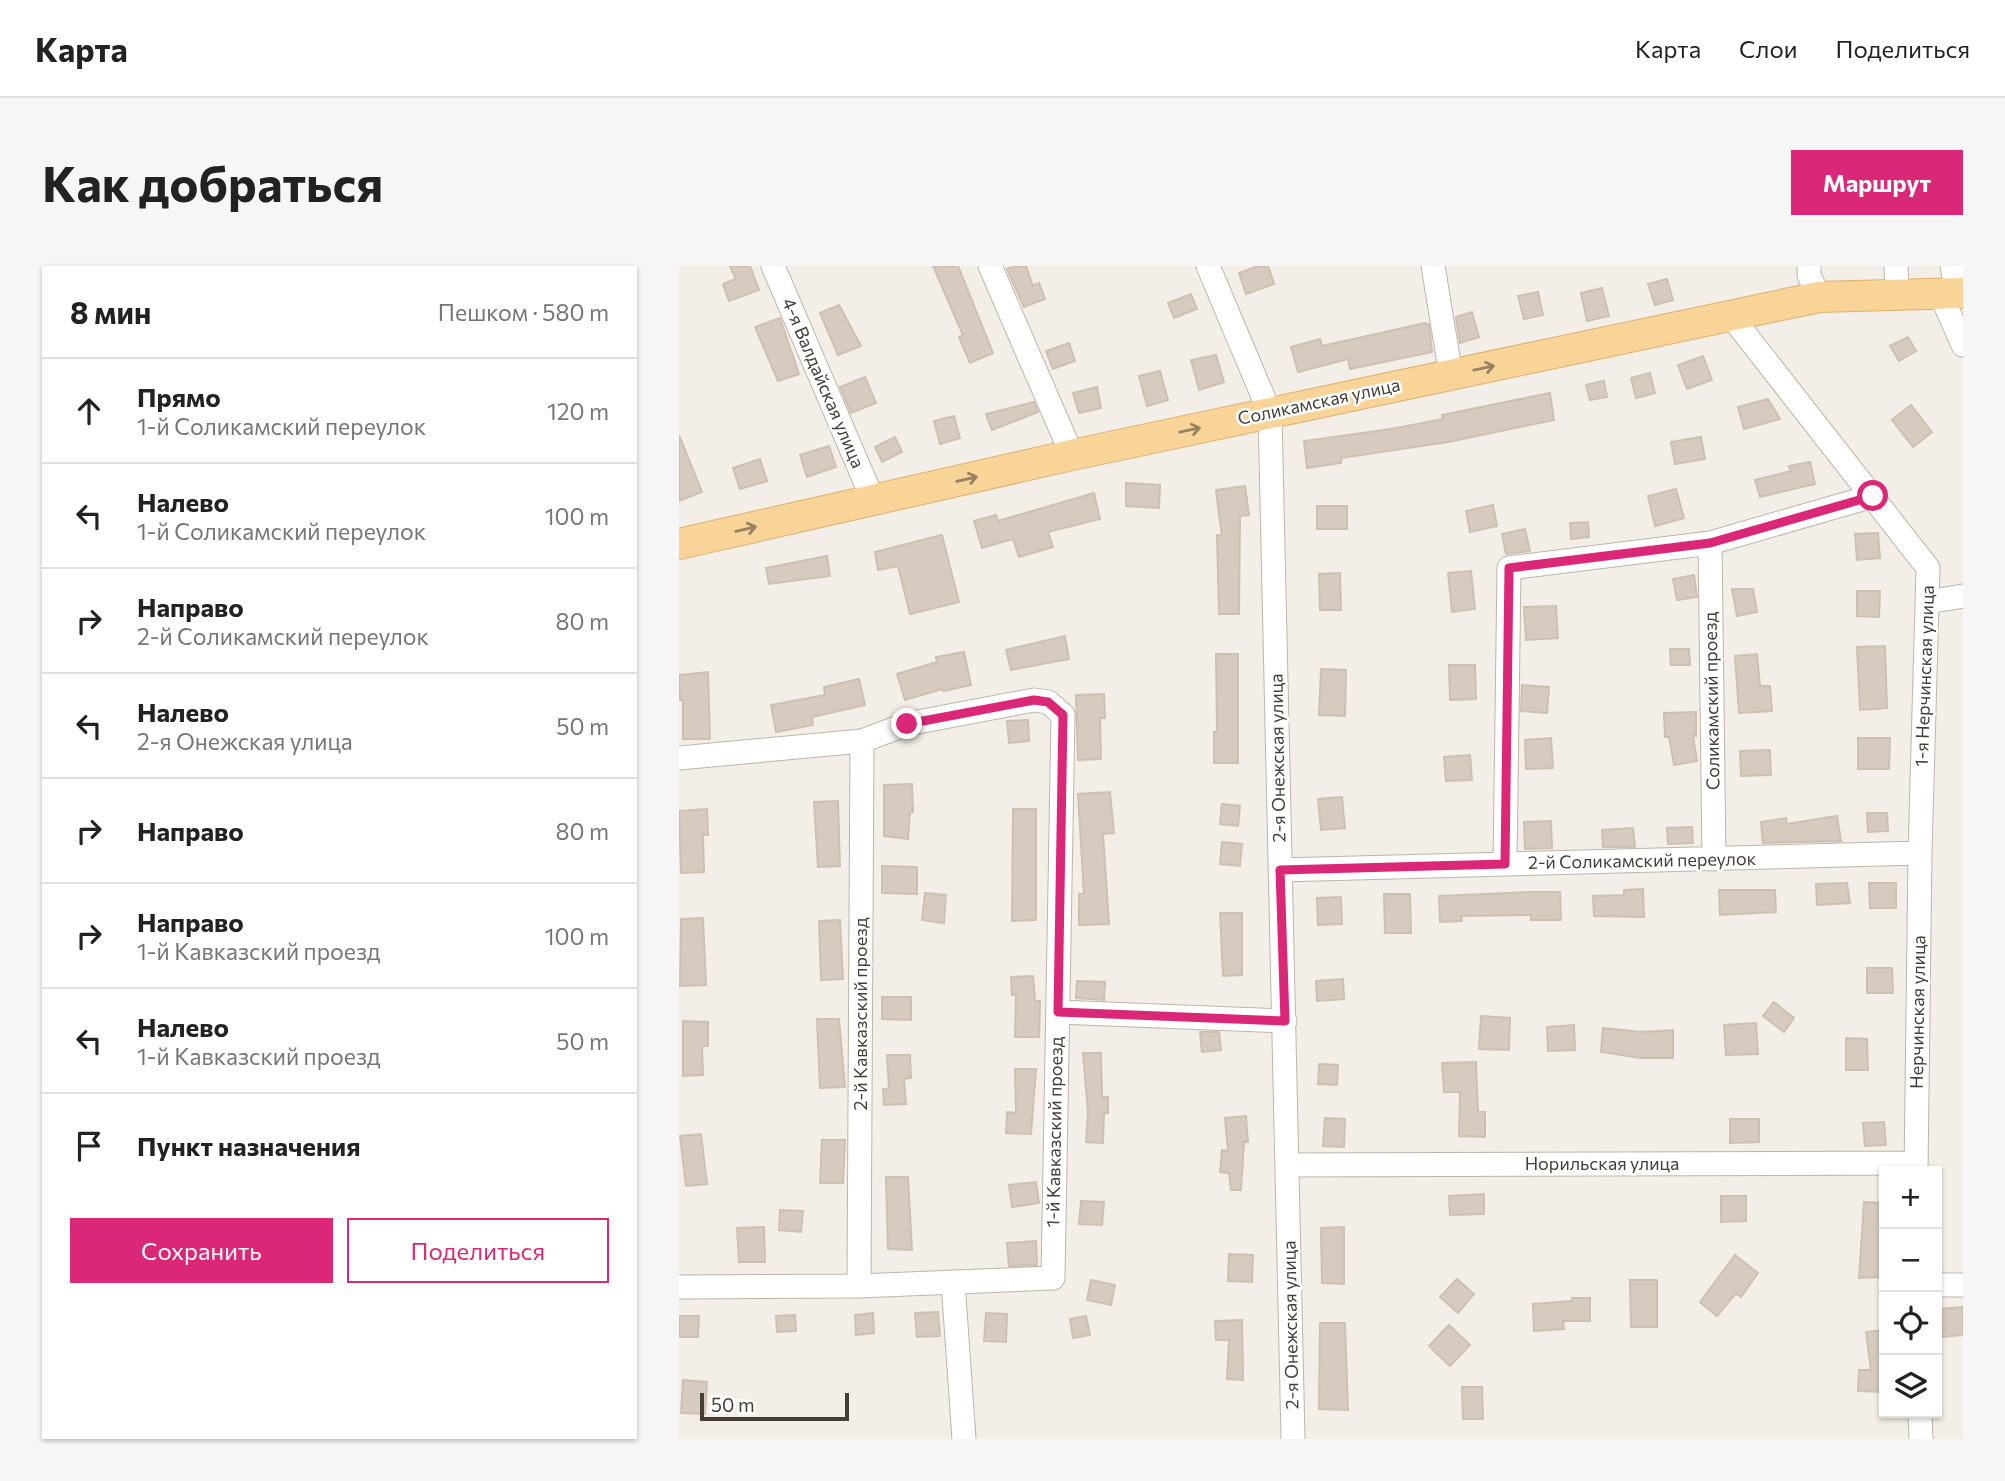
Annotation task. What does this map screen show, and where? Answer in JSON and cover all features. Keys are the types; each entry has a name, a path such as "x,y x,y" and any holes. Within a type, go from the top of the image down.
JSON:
{"main road":[{"name":"Соликамская улица","path":"679,544 1073,455 1897,280 1953,287"}],"street":[{"name":"4-я Валдайская улица","path":"773,266 873,500"},
{"path":"990,266 1073,455"},
{"path":"1208,266 1270,413"},
{"path":"1433,266 1451,375"},
{"path":"1809,266 1808,275 1819,297"},
{"path":"1953,287 1963,345"},
{"name":"1-я Нерчинская улица","path":"1731,316 1929,568 1920,853"},
{"name":"2-я Онежская улица","path":"1270,413 1293,1439"},
{"path":"1505,864 1509,568 1710,543 1873,496"},
{"name":"Соликамский проезд","path":"1710,543 1714,859"},
{"path":"1927,602 1963,596"},
{"name":"1-й Кавказский проезд","path":"679,758 862,741 907,724 1034,700 1048,702 1063,715 1053,1278 859,1286 679,1287"},
{"name":"2-й Кавказский проезд","path":"859,1286 862,741"},
{"name":"2-й Соликамский переулок","path":"1280,870 1920,853"},
{"name":"Нерчинская улица","path":"1916,1166 1920,853"},
{"path":"1058,1012 1285,1021"},
{"name":"Норильская улица","path":"1287,1165 1879,1167"},
{"path":"953,1282 964,1439"},
{"path":"1942,1285 1963,1285"},
{"path":"1920,1418 1921,1439"}],"building":[{"path":"730,266 750,266 759,290 729,301 723,284 736,279"},
{"path":"933,266 958,266 993,353 970,363 959,337 963,335"},
{"path":"1026,266 1033,286 1039,283 1045,299 1024,307 1007,269"},
{"path":"1258,266 1268,266 1274,284 1246,294 1239,273"},
{"path":"1667,279 1673,300 1655,305 1648,284"},
{"path":"1602,288 1609,316 1587,321 1581,293"},
{"path":"1538,292 1543,315 1524,319 1518,296"},
{"path":"1191,294 1197,309 1174,318 1168,303"},
{"path":"839,305 861,346 838,355 820,313"},
{"path":"1472,312 1479,337 1460,343 1456,317"},
{"path":"780,318 799,374 778,381 755,327"},
{"path":"1425,323 1429,325 1432,352 1350,369 1348,359 1298,372 1291,347 1320,339 1322,346"},
{"path":"1908,337 1916,351 1899,361 1890,346"},
{"path":"1069,343 1075,361 1053,369 1046,351"},
{"path":"1216,355 1224,382 1199,390 1191,360"},
{"path":"1703,356 1712,380 1687,389 1678,365"},
{"path":"1160,371 1168,400 1147,406 1139,376"},
{"path":"1650,373 1655,393 1636,398 1631,378"},
{"path":"865,377 876,403 851,413 840,387"},
{"path":"1604,381 1607,397 1590,400 1586,385"},
{"path":"1097,387 1101,408 1079,413 1073,393"},
{"path":"1550,393 1554,420 1448,442 1341,458 1341,463 1307,468 1304,441 1443,419 1442,415"},
{"path":"1768,399 1780,419 1744,429 1738,407"},
{"path":"1034,402 1038,412 992,430 986,414"},
{"path":"1911,405 1932,432 1913,447 1892,420"},
{"path":"954,416 960,438 940,444 934,421"},
{"path":"679,435 702,492 679,501"},
{"path":"895,437 902,452 882,462 875,447"},
{"path":"1701,437 1705,459 1675,464 1671,442"},
{"path":"829,446 836,467 807,477 800,455"},
{"path":"760,459 767,481 740,489 733,468"},
{"path":"1810,462 1815,484 1760,497 1755,480 1791,471 1789,466"},
{"path":"1126,483 1160,485 1159,508 1126,506"},
{"path":"1245,486 1249,515 1240,516 1239,614 1219,614 1217,535 1222,536 1216,490"},
{"path":"1676,489 1684,518 1655,526 1648,496"},
{"path":"1094,493 1100,519 1048,532 1053,547 1019,557 1013,539 982,548 974,521 996,515 998,521"},
{"path":"1493,505 1497,526 1470,532 1466,511"},
{"path":"1317,506 1347,506 1347,529 1317,529"},
{"path":"1588,522 1589,537 1571,539 1570,523"},
{"path":"1525,529 1530,551 1506,554 1502,534"},
{"path":"1878,533 1880,558 1857,560 1855,534"},
{"path":"942,535 959,602 910,614 898,566 878,570 875,552"},
{"path":"827,556 830,576 769,584 766,568"},
{"path":"1471,571 1475,609 1452,612 1448,573"},
{"path":"1340,573 1341,610 1320,610 1319,574"},
{"path":"1694,575 1697,597 1677,600 1673,579"},
{"path":"1732,589 1753,589 1757,612 1737,616"},
{"path":"1857,591 1880,591 1879,617 1857,616"},
{"path":"1556,606 1558,638 1526,640 1524,607"},
{"path":"1065,636 1069,659 1011,670 1006,650"},
{"path":"1885,646 1887,708 1860,710 1857,647"},
{"path":"1670,649 1689,649 1690,665 1671,665"},
{"path":"964,652 971,685 943,691 942,689 905,700 897,674 937,662 936,657"},
{"path":"1216,654 1238,654 1238,763 1214,763 1214,732 1217,732"},
{"path":"1757,654 1760,686 1770,686 1772,711 1739,713 1735,656"},
{"path":"1449,665 1475,665 1476,699 1450,700"},
{"path":"1321,669 1346,670 1345,716 1319,715"},
{"path":"708,672 710,739 683,739 683,700 680,700 679,675"},
{"path":"859,679 865,705 812,717 813,725 776,732 771,705 825,695 824,687"},
{"path":"1522,685 1549,687 1547,713 1521,711"},
{"path":"1104,694 1105,718 1100,718 1101,759 1078,760 1076,695"},
{"path":"1696,712 1696,736 1693,736 1697,761 1674,765 1669,737 1665,737 1664,713"},
{"path":"1028,720 1029,741 1009,743 1007,721"},
{"path":"1551,738 1553,768 1526,769 1525,740"},
{"path":"1858,738 1890,738 1889,769 1858,769"},
{"path":"1770,750 1771,775 1741,776 1740,751"},
{"path":"1470,755 1472,780 1446,781 1444,757"},
{"path":"912,784 913,812 910,812 908,839 884,836 884,785"},
{"path":"1110,792 1114,833 1103,834 1109,924 1079,925 1079,894 1084,894 1078,794"},
{"path":"1342,797 1345,828 1321,830 1318,799"},
{"path":"838,801 840,866 818,867 814,802"},
{"path":"1222,804 1240,806 1238,826 1220,824"},
{"path":"707,809 708,835 703,835 704,872 681,873 679,811"},
{"path":"1013,809 1036,809 1036,920 1012,921"},
{"path":"1867,813 1887,813 1888,831 1868,832"},
{"path":"1837,816 1841,841 1763,843 1761,822 1786,818 1787,824"},
{"path":"1551,821 1552,848 1525,849 1524,822"},
{"path":"1692,827 1693,843 1668,844 1667,828"},
{"path":"1633,828 1635,847 1603,847 1602,830"},
{"path":"1222,842 1242,844 1240,866 1220,864"},
{"path":"882,866 917,867 917,894 882,893"},
{"path":"1847,883 1850,903 1817,905 1816,884"},
{"path":"1869,883 1896,883 1896,908 1870,908"},
{"path":"1643,889 1644,917 1594,916 1593,896 1624,895 1624,890"},
{"path":"1719,890 1775,890 1776,912 1720,915"},
{"path":"1560,892 1561,920 1531,920 1531,915 1461,916 1462,921 1440,922 1439,896"},
{"path":"925,893 946,895 944,923 922,920"},
{"path":"1384,894 1410,894 1411,933 1385,933"},
{"path":"1341,897 1342,924 1318,925 1317,898"},
{"path":"1220,913 1242,913 1242,975 1223,976"},
{"path":"703,918 706,985 680,986 681,919"},
{"path":"840,920 843,979 821,980 819,921"},
{"path":"1867,968 1892,968 1893,993 1867,993"},
{"path":"1033,976 1035,1001 1040,1001 1039,1037 1015,1037 1016,995 1012,995 1011,977"},
{"path":"1343,979 1344,999 1317,1001 1316,981"},
{"path":"1077,981 1105,982 1104,1000 1076,998"},
{"path":"882,997 911,997 911,1020 882,1019"},
{"path":"1774,1002 1794,1018 1784,1032 1763,1016"},
{"path":"1481,1016 1510,1018 1509,1050 1479,1049"},
{"path":"817,1019 839,1019 845,1087 820,1088"},
{"path":"683,1021 708,1022 708,1046 702,1046 703,1075 683,1076"},
{"path":"1756,1023 1758,1054 1726,1055 1724,1025"},
{"path":"1574,1025 1575,1050 1548,1051 1547,1027"},
{"path":"1603,1028 1641,1032 1673,1030 1673,1058 1641,1058 1601,1052"},
{"path":"1200,1032 1219,1032 1221,1050 1202,1052"},
{"path":"1846,1038 1867,1039 1868,1070 1846,1070"},
{"path":"1083,1053 1101,1053 1102,1097 1108,1097 1108,1113 1104,1113 1103,1143 1086,1142 1088,1113"},
{"path":"887,1055 910,1055 911,1078 904,1079 906,1104 884,1105 883,1089 889,1089"},
{"path":"1476,1062 1478,1112 1485,1112 1485,1137 1459,1136 1460,1092 1444,1092 1442,1063"},
{"path":"1319,1064 1338,1065 1337,1085 1318,1084"},
{"path":"1015,1069 1036,1069 1031,1134 1006,1133 1007,1112 1016,1113"},
{"path":"1246,1116 1248,1142 1244,1142 1241,1190 1231,1190 1229,1173 1220,1172 1222,1150 1228,1151 1225,1118"},
{"path":"1325,1118 1345,1119 1344,1147 1323,1146"},
{"path":"1730,1119 1759,1119 1759,1142 1730,1143"},
{"path":"1884,1122 1886,1145 1865,1146 1863,1123"},
{"path":"701,1134 707,1184 686,1186 680,1136"},
{"path":"822,1140 845,1140 843,1183 820,1183"},
{"path":"886,1177 908,1177 912,1250 888,1249"},
{"path":"1036,1182 1039,1203 1012,1207 1009,1185"},
{"path":"1484,1194 1484,1214 1450,1215 1449,1196"},
{"path":"1721,1196 1746,1196 1746,1221 1721,1222"},
{"path":"1081,1201 1104,1202 1102,1225 1079,1224"},
{"path":"1864,1202 1879,1203 1879,1277 1859,1278"},
{"path":"780,1210 803,1211 801,1232 779,1230"},
{"path":"764,1227 765,1262 739,1262 737,1228"},
{"path":"1344,1227 1344,1284 1322,1283 1321,1228"},
{"path":"1036,1241 1037,1265 1009,1266 1007,1243"},
{"path":"1229,1254 1253,1255 1252,1282 1228,1281"},
{"path":"1735,1255 1758,1273 1741,1297 1736,1293 1717,1316 1700,1302"},
{"path":"1457,1279 1474,1294 1458,1313 1440,1297"},
{"path":"1091,1280 1115,1285 1111,1305 1087,1300"},
{"path":"1630,1280 1657,1280 1657,1327 1631,1327"},
{"path":"1572,1298 1590,1298 1590,1321 1563,1321 1564,1329 1534,1331 1533,1304 1572,1301"},
{"path":"1963,1307 1963,1335 1942,1337 1942,1309"},
{"path":"938,1312 940,1336 917,1337 915,1313"},
{"path":"873,1313 874,1333 856,1335 855,1315"},
{"path":"986,1313 1007,1314 1006,1342 984,1341"},
{"path":"795,1315 796,1331 777,1332 776,1316"},
{"path":"679,1316 699,1316 698,1337 679,1337"},
{"path":"1086,1316 1090,1335 1073,1338 1070,1319"},
{"path":"1242,1320 1243,1380 1227,1379 1229,1340 1216,1340 1215,1321"},
{"path":"1320,1323 1345,1323 1348,1410 1319,1409"},
{"path":"1449,1325 1470,1345 1450,1366 1429,1346"},
{"path":"1879,1331 1879,1392 1858,1391 1859,1370 1871,1370 1866,1332"},
{"path":"683,1380 707,1382 705,1414 681,1413"},
{"path":"1462,1387 1482,1387 1483,1419 1463,1419"}],"route":[{"path":"907,724 1034,700 1048,702 1063,715 1058,1012 1285,1021 1280,870 1505,864 1509,568 1710,543 1873,496"}]}
